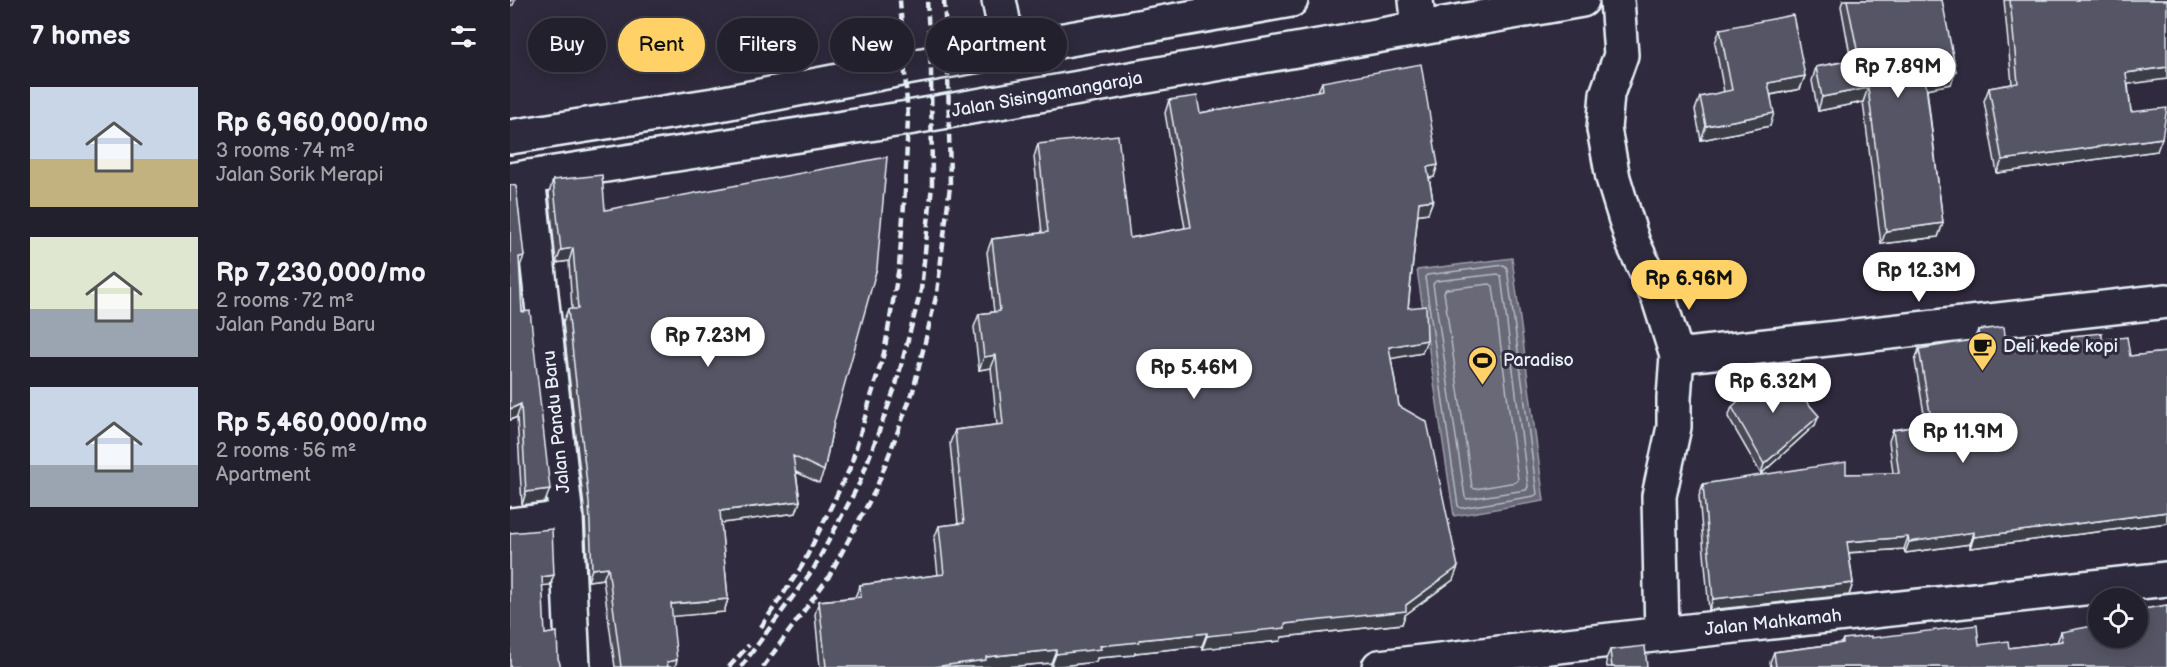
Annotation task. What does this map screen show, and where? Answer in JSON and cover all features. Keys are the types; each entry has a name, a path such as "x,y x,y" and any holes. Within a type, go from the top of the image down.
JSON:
{"street":[{"path":"999,0 1003,18"},
{"path":"1067,40 1291,0"},
{"name":"Jalan Sisingamangaraja","path":"519,178 908,118 1418,14 1582,0"},
{"path":"1617,0 1621,55 1607,94 1604,129 1613,178 1633,243 1659,299 1677,356 1674,427 1659,496 1662,634"},
{"path":"510,137 714,105 926,65"},
{"name":"Jalan Pandu Baru","path":"519,178 567,518 573,667"},
{"path":"1677,356 2167,301"},
{"path":"510,525 567,518"},
{"name":"Jalan Mahkamah","path":"1379,667 2167,579"}],"water":[{"name":"Paradiso","path":"1512,258 1544,501 1454,516 1417,270"}],"building":[{"path":"1847,0 1942,0 1956,71 1925,77 1943,223 1886,231 1868,88 1822,97 1816,67 1859,59"},
{"path":"2010,0 2167,0 2167,67 2126,73 2131,112 2167,108 2162,138 2002,160 1989,88 2018,83"},
{"path":"1793,15 1805,76 1768,83 1774,113 1706,126 1700,97 1732,90 1720,29"},
{"path":"1421,64 1438,165 1427,167 1433,200 1419,202 1408,308 1426,306 1427,340 1389,347 1399,406 1427,422 1458,567 1406,605 1406,611 1285,624 1285,628 1139,640 1139,642 1100,646 1101,649 1056,654 1056,650 986,657 986,660 933,667 826,667 819,601 861,597 860,585 944,574 939,526 964,523 955,430 1003,424 996,355 984,357 979,314 1000,311 992,239 1048,232 1038,144 1118,135 1130,238 1191,227 1169,100 1197,96 1200,113 1323,90 1322,82"},
{"path":"887,157 877,268 834,422 824,471 793,456 800,501 720,511 728,599 671,604 677,660 667,662 668,667 621,667 608,567 592,569 589,503 568,309 578,309 573,248 561,250 553,180 602,175 605,210"},
{"path":"510,185 516,186 524,256 519,257 522,312 530,311 550,489 526,492 521,404 510,409"},
{"path":"2004,327 2007,352 2072,344 2072,336 2102,333 2102,340 2127,337 2130,356 2167,352 2167,512 1974,537 1974,532 1909,542 1908,537 1847,542 1853,583 1713,599 1703,484 1846,462 1846,474 1899,473 1893,430 1932,424 1919,349 1979,339 1978,330"},
{"path":"1775,365 1819,416 1764,464 1732,407"},
{"path":"552,529 554,575 542,577 545,634 557,632 558,658 561,667 510,667 510,533"},
{"path":"2167,605 2167,667 1776,667 1774,652 1843,643 1843,639 1871,636 1871,638 1977,625 1979,645 2008,641 2009,648 2063,641 2061,632 2088,627 2088,648 2148,648 2148,608"},
{"path":"1645,646 1647,667 1612,667 1610,650"}],"railway":[{"path":"761,627 802,566 850,468 884,353 899,267 905,192 908,118 900,0"},
{"path":"741,667 814,568 860,482 896,385 921,290 932,185 931,70 927,0"},
{"path":"763,667 828,578 876,489 913,391 937,293 950,186 944,0"},
{"path":"729,667 749,645"}],"place":[{"name":"Deli kede kopi","path":"1982,372"},
{"name":"Paradiso","path":"1482,386"}]}
